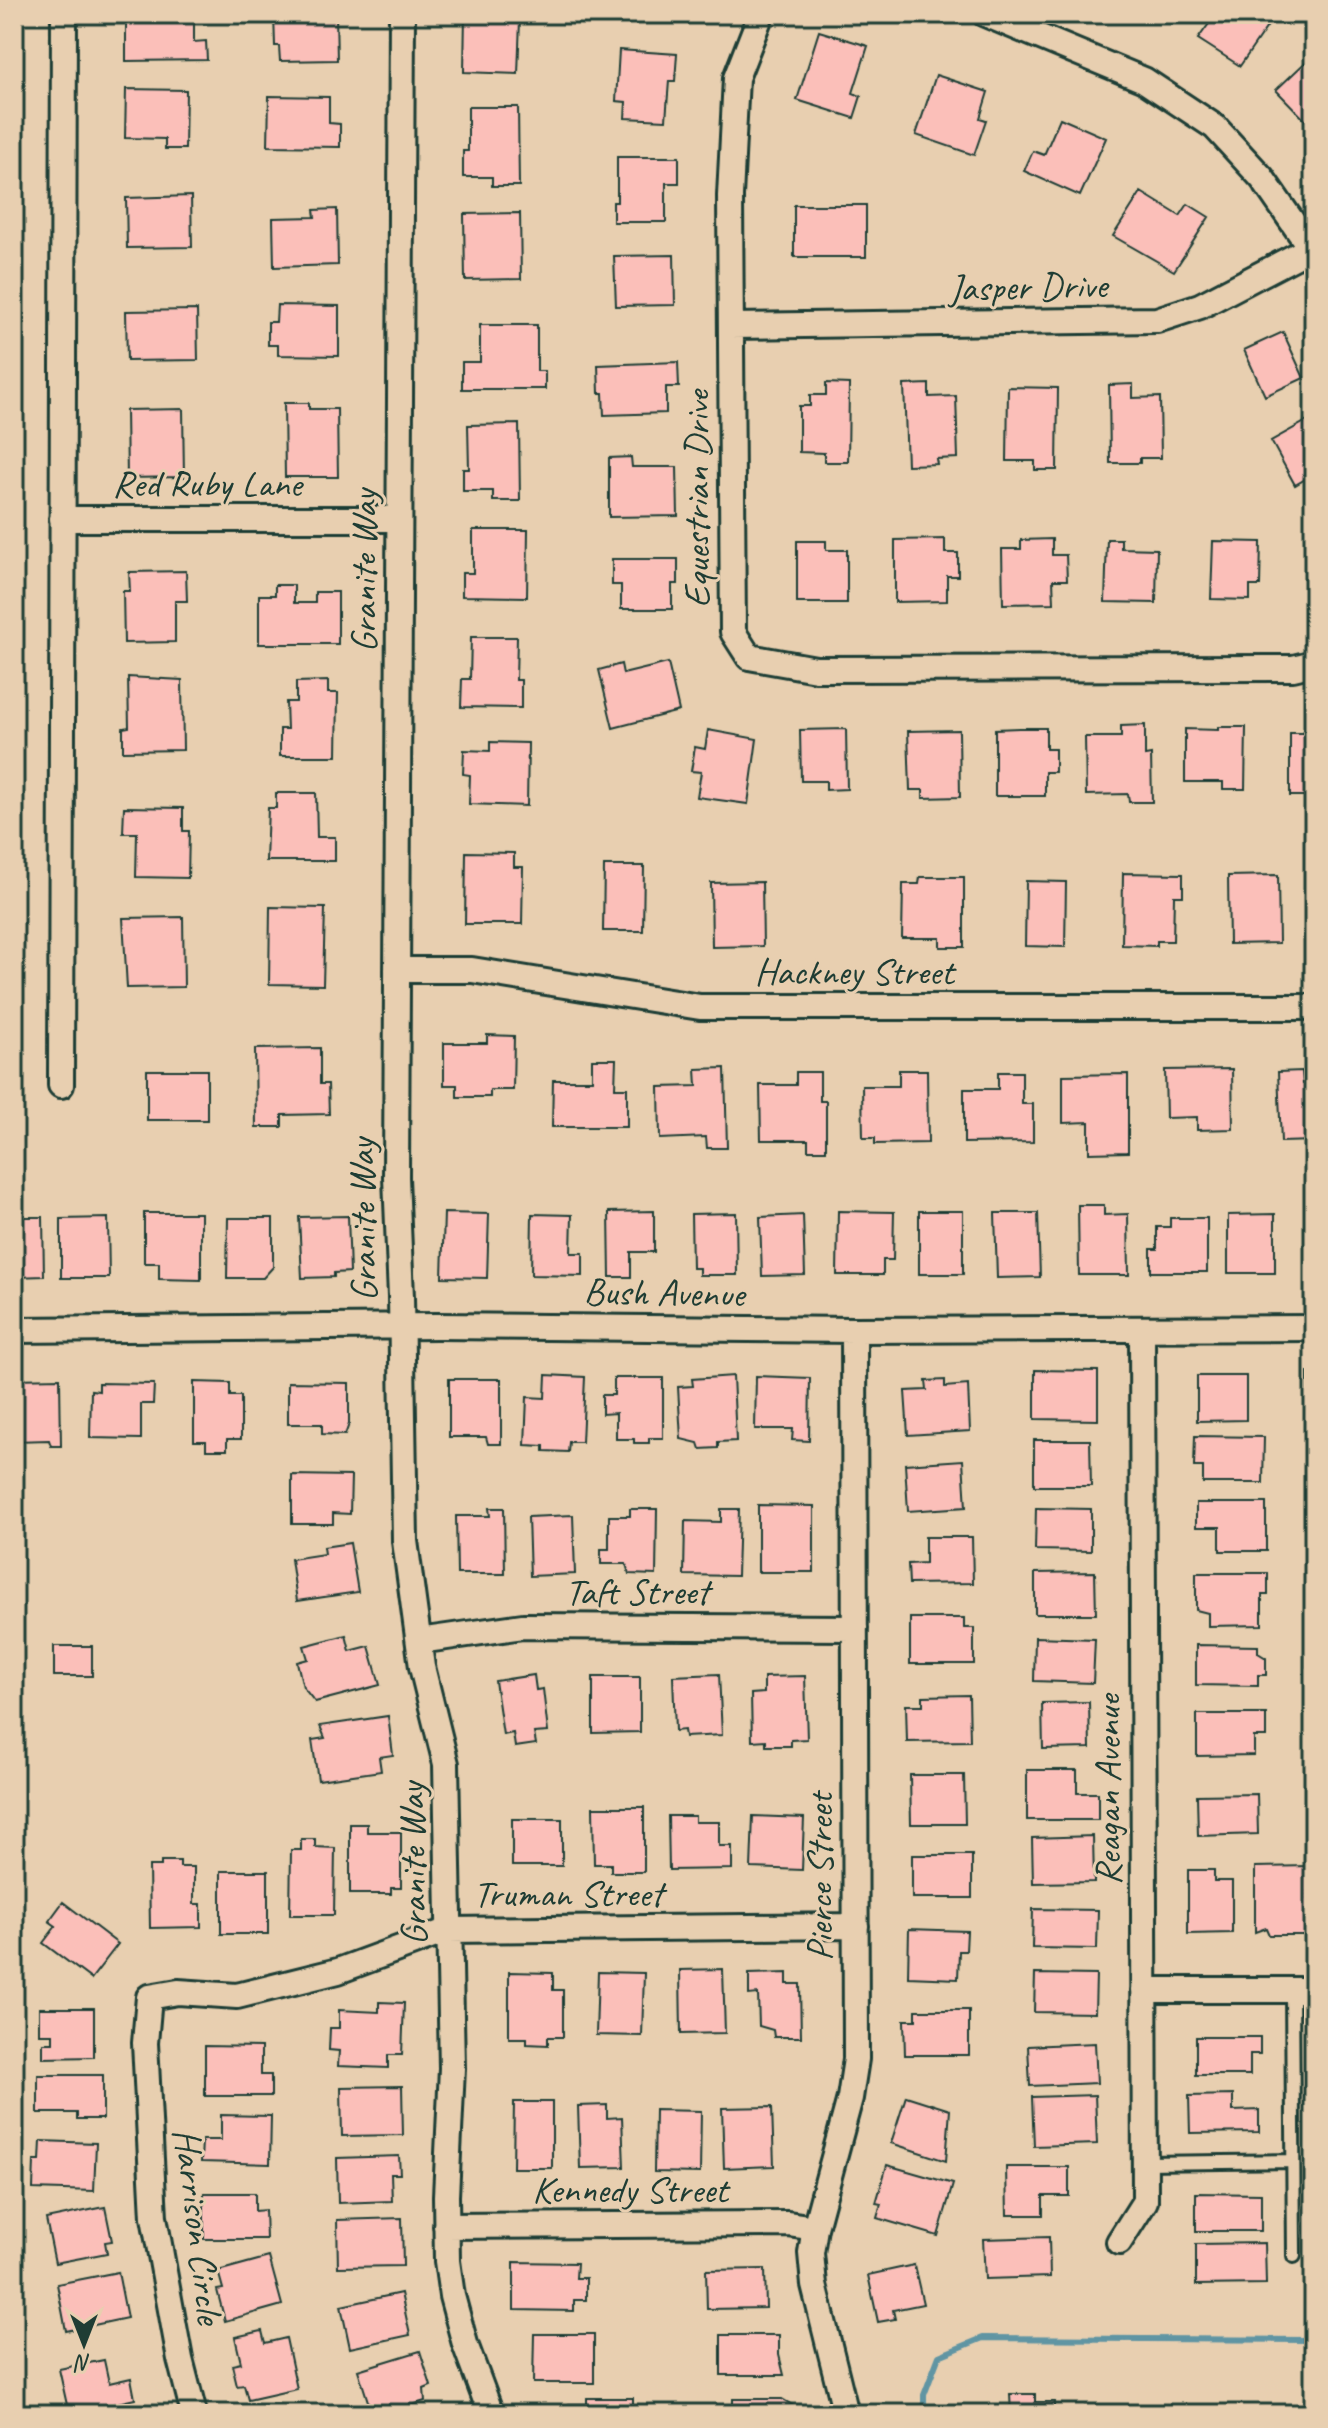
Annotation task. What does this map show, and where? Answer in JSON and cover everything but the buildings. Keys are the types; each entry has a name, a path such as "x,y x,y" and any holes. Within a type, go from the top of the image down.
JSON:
{"street":[{"path":"61,1085 64,14"},
{"name":"Granite Way","path":"402,14 396,1177 405,1541 422,1667 446,1764 452,2068 446,2226 452,2296 465,2344 491,2414"},
{"name":"Equestrian Drive","path":"761,14 736,78 730,196 733,632 749,657 816,669 1293,668 1314,663"},
{"path":"985,14 1144,80 1215,127 1262,178 1312,251"},
{"name":"Jasper Drive","path":"731,326 1157,320 1200,306 1312,251"},
{"name":"Red Ruby Lane","path":"62,519 399,519"},
{"name":"Hackney Street","path":"397,970 472,970 700,1007 1314,1007"},
{"name":"Bush Avenue","path":"14,1330 401,1327 854,1330 1314,1328"},
{"name":"Pierce Street","path":"846,2414 814,2285 811,2253 850,2098 856,2059 854,1330"},
{"name":"Reagan Avenue","path":"1119,2242 1145,2201 1142,1330"},
{"name":"Taft Street","path":"419,1641 523,1626 855,1628"},
{"name":"Truman Street","path":"149,1997 178,1992 237,1996 338,1971 449,1930 856,1926"},
{"path":"1144,1990 1303,1990"},
{"name":"Harrison Circle","path":"149,1997 145,2043 154,2217 180,2359 194,2414"},
{"name":"Kennedy Street","path":"446,2226 788,2224 815,2228"}],"lane":[{"path":"1294,2256 1293,2161 1303,1990"},
{"path":"1145,2163 1293,2161"}],"waterway":[{"path":"924,2414 924,2395 939,2356 983,2338 1314,2340"}]}
